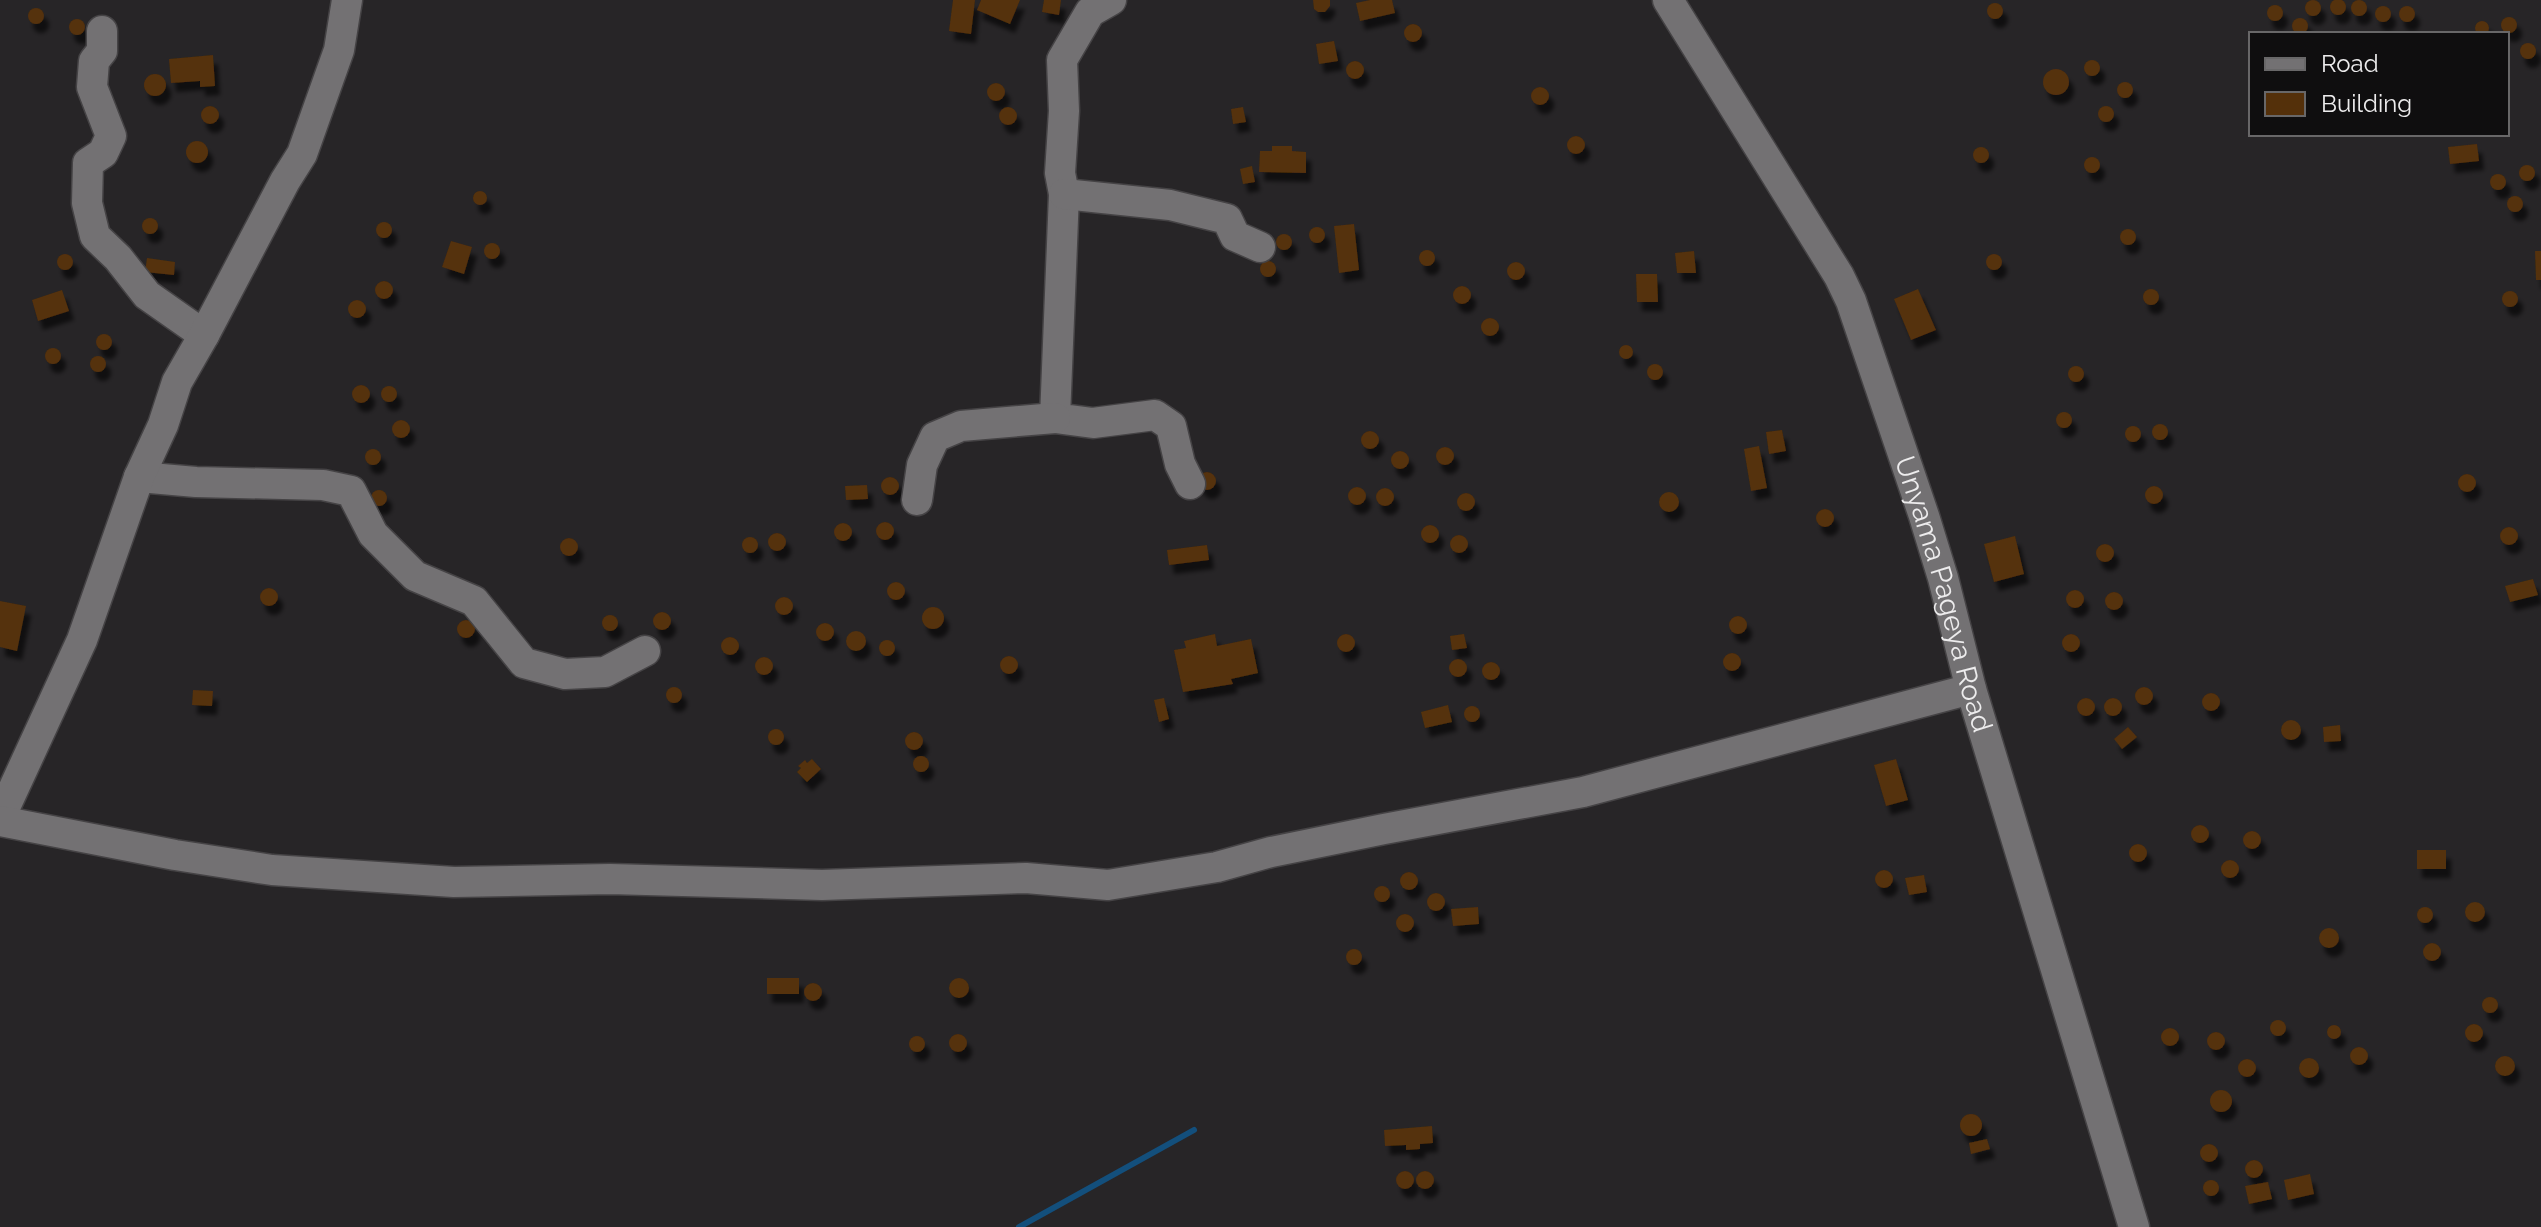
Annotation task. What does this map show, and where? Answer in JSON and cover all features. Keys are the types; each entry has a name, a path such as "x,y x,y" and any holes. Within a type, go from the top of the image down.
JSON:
{"street":[{"path":"1055,418 1064,194 1060,173 1064,111 1062,60 1090,12 1111,0"},
{"name":"Unyama Pageya Road","path":"1668,0 1839,276 1851,301 1943,578 1971,689 2134,1227"},
{"path":"338,2 339,50 302,154 177,382 163,425 139,477 82,640 0,820 85,839 272,870 454,882 610,879 822,885 1026,878 1108,885 1217,867 1271,852 1583,792 1971,689"},
{"path":"102,31 102,51 94,61 92,87 111,136 103,153 88,163 87,203 95,236 118,258 147,295 204,335"},
{"path":"1064,194 1170,205 1227,219 1235,236 1260,247"},
{"path":"917,500 922,465 935,437 961,426 1055,418 1093,423 1155,415 1171,426 1180,464 1190,484"},
{"path":"139,477 196,482 323,485 351,491 373,534 415,576 474,601 524,663 565,674 605,672 645,651"}],"building":[{"path":"2338,-1 2346,7 2338,15 2330,7"},
{"path":"953,0 975,0 971,34 949,31"},
{"path":"981,0 1020,0 1010,24 977,10"},
{"path":"1044,0 1061,0 1059,15 1042,12"},
{"path":"1313,0 1330,0 1330,6 1325,12 1318,12 1314,9"},
{"path":"1392,0 1395,13 1360,21 1356,3"},
{"path":"2313,0 2319,2 2319,14 2313,16 2307,14 2305,8 2307,2"},
{"path":"2359,0 2365,2 2365,14 2359,16 2353,14 2351,8 2353,2"},
{"path":"1995,3 2001,5 2001,17 1995,19 1989,17 1987,11 1989,5"},
{"path":"2275,5 2281,7 2281,19 2275,21 2269,19 2267,13 2269,7"},
{"path":"2383,6 2389,8 2389,20 2383,22 2377,20 2375,14 2377,8"},
{"path":"2407,6 2413,8 2413,20 2407,22 2401,20 2399,14 2401,8"},
{"path":"36,8 42,10 42,22 36,24 30,22 28,16 30,10"},
{"path":"77,19 83,21 83,33 77,35 71,33 69,27 71,21"},
{"path":"2503,19 2515,19 2515,31 2503,31"},
{"path":"2294,20 2306,20 2306,32 2294,32"},
{"path":"2477,23 2487,23 2487,32 2477,32"},
{"path":"1409,24 1417,24 1422,33 1420,40 1409,42 1404,37 1404,29"},
{"path":"1334,41 1338,61 1319,64 1316,44"},
{"path":"2528,43 2534,45 2534,57 2528,59 2522,57 2520,51 2522,45"},
{"path":"213,55 215,86 200,87 200,81 171,83 169,59"},
{"path":"2092,60 2098,62 2098,74 2092,76 2086,74 2084,68 2086,62"},
{"path":"1351,61 1359,61 1364,70 1362,77 1351,79 1346,74 1346,66"},
{"path":"2056,69 2065,73 2069,82 2065,91 2056,95 2047,91 2043,82 2047,73"},
{"path":"155,74 163,77 166,85 163,93 155,96 147,93 144,85 147,77"},
{"path":"2125,82 2131,84 2131,96 2125,98 2119,96 2117,90 2119,84"},
{"path":"992,83 1000,83 1005,92 1003,99 992,101 987,96 987,88"},
{"path":"1536,87 1544,87 1549,96 1547,103 1536,105 1531,100 1531,92"},
{"path":"206,106 214,106 219,115 217,122 206,124 201,119 201,111"},
{"path":"2106,106 2112,108 2112,120 2106,122 2100,120 2098,114 2100,108"},
{"path":"1004,107 1012,107 1017,116 1015,123 1004,125 999,120 999,112"},
{"path":"1243,107 1246,122 1233,124 1231,109"},
{"path":"1572,136 1580,136 1585,145 1583,152 1572,154 1567,149 1567,141"},
{"path":"197,141 205,144 208,152 205,160 197,163 189,160 186,152 189,144"},
{"path":"2477,144 2479,161 2450,164 2448,147"},
{"path":"1272,146 1292,146 1292,151 1306,152 1306,173 1259,172 1260,151 1272,151"},
{"path":"1981,147 1987,149 1987,161 1981,163 1975,161 1973,155 1975,149"},
{"path":"2092,157 2098,159 2098,171 2092,173 2086,171 2084,165 2086,159"},
{"path":"2527,165 2533,167 2533,179 2527,181 2521,179 2519,173 2521,167"},
{"path":"1252,166 1255,182 1243,184 1240,169"},
{"path":"2498,174 2504,176 2504,188 2498,190 2492,188 2490,182 2492,176"},
{"path":"480,191 487,198 480,205 473,198"},
{"path":"2515,196 2521,198 2521,210 2515,212 2509,210 2507,204 2509,198"},
{"path":"150,218 156,220 156,232 150,234 144,232 142,226 144,220"},
{"path":"384,222 392,230 384,238 376,230"},
{"path":"1354,224 1359,270 1339,273 1334,226"},
{"path":"1317,227 1325,235 1317,243 1309,235"},
{"path":"2128,229 2134,231 2134,243 2128,245 2122,243 2120,237 2122,231"},
{"path":"1284,234 1292,242 1284,250 1276,242"},
{"path":"451,241 472,247 464,274 442,267"},
{"path":"492,243 498,245 498,257 492,259 486,257 484,251 486,245"},
{"path":"1427,250 1433,252 1433,264 1427,266 1421,264 1419,258 1421,252"},
{"path":"1694,251 1696,273 1677,273 1675,253"},
{"path":"2535,251 2541,251 2541,280 2536,280"},
{"path":"65,254 71,256 71,268 65,270 59,268 57,262 59,256"},
{"path":"1994,254 2000,256 2000,268 1994,270 1988,268 1986,262 1988,256"},
{"path":"147,258 175,262 174,275 145,272"},
{"path":"1268,261 1274,263 1274,275 1268,277 1262,275 1260,269 1262,263"},
{"path":"1512,262 1520,262 1525,271 1523,278 1512,280 1507,275 1507,267"},
{"path":"1636,274 1657,274 1658,302 1637,302"},
{"path":"380,281 388,281 393,290 391,297 380,299 375,294 375,286"},
{"path":"1458,286 1466,286 1471,295 1469,302 1458,304 1453,299 1453,291"},
{"path":"1918,289 1936,330 1911,340 1894,299"},
{"path":"2151,289 2157,291 2157,303 2151,305 2145,303 2143,297 2145,291"},
{"path":"62,290 69,311 38,321 32,300"},
{"path":"2510,291 2516,293 2516,305 2510,307 2504,305 2502,299 2504,293"},
{"path":"353,300 361,300 366,309 364,316 353,318 348,313 348,305"},
{"path":"1486,318 1494,318 1499,327 1497,334 1486,336 1481,331 1481,323"},
{"path":"104,334 110,336 110,348 104,350 98,348 96,342 98,336"},
{"path":"1626,345 1633,352 1626,359 1619,352"},
{"path":"53,348 61,356 53,364 45,356"},
{"path":"98,356 104,358 104,370 98,372 92,370 90,364 92,358"},
{"path":"1652,364 1658,364 1663,372 1661,378 1652,380 1647,375 1647,369"},
{"path":"2076,366 2082,368 2082,380 2076,382 2070,380 2068,374 2070,368"},
{"path":"357,385 365,385 370,394 368,401 357,403 352,398 352,390"},
{"path":"389,386 397,394 389,402 381,394"},
{"path":"2064,412 2070,414 2070,426 2064,428 2058,426 2056,420 2058,414"},
{"path":"397,420 405,420 410,429 408,436 397,438 392,433 392,425"},
{"path":"2160,424 2166,426 2166,438 2160,440 2154,438 2152,432 2154,426"},
{"path":"2133,426 2139,428 2139,440 2133,442 2127,440 2125,434 2127,428"},
{"path":"1782,430 1786,451 1769,454 1766,432"},
{"path":"1366,431 1374,431 1379,440 1377,447 1366,449 1361,444 1361,436"},
{"path":"1759,446 1767,488 1751,491 1744,449"},
{"path":"1441,447 1449,447 1454,456 1452,463 1441,465 1436,460 1436,452"},
{"path":"373,449 381,457 373,465 365,457"},
{"path":"1396,451 1404,451 1409,460 1407,467 1396,469 1391,464 1391,456"},
{"path":"1207,472 1216,481 1207,490 1198,481"},
{"path":"2463,474 2471,474 2476,483 2474,490 2463,492 2458,487 2458,479"},
{"path":"886,477 894,477 899,486 897,493 886,495 881,490 881,482"},
{"path":"867,485 868,499 846,500 845,486"},
{"path":"2150,486 2158,486 2163,495 2161,502 2150,504 2145,499 2145,491"},
{"path":"1353,487 1361,487 1366,496 1364,503 1353,505 1348,500 1348,492"},
{"path":"1381,488 1389,488 1394,497 1392,504 1381,506 1376,501 1376,493"},
{"path":"379,490 387,498 379,506 371,498"},
{"path":"1669,492 1676,495 1679,502 1676,509 1669,512 1662,509 1659,502 1662,495"},
{"path":"1462,493 1470,493 1475,502 1473,509 1462,511 1457,506 1457,498"},
{"path":"1821,509 1829,509 1834,518 1832,525 1821,527 1816,522 1816,514"},
{"path":"881,522 889,522 894,531 892,538 881,540 876,535 876,527"},
{"path":"839,523 847,523 852,532 850,539 839,541 834,536 834,528"},
{"path":"1426,525 1434,525 1439,534 1437,541 1426,543 1421,538 1421,530"},
{"path":"2505,527 2513,527 2518,536 2516,543 2505,545 2500,540 2500,532"},
{"path":"773,533 781,533 786,542 784,549 773,551 768,546 768,538"},
{"path":"1455,535 1463,535 1468,544 1466,551 1455,553 1450,548 1450,540"},
{"path":"2015,536 2024,574 1994,582 1984,544"},
{"path":"750,537 756,539 756,551 750,553 744,551 742,545 744,539"},
{"path":"565,538 573,538 578,547 576,554 565,556 560,551 560,543"},
{"path":"2101,544 2109,544 2114,553 2112,560 2101,562 2096,557 2096,549"},
{"path":"1207,545 1209,560 1169,565 1167,550"},
{"path":"2533,579 2538,595 2510,602 2505,586"},
{"path":"892,582 900,582 905,591 903,598 892,600 887,595 887,587"},
{"path":"265,588 273,588 278,597 276,604 265,606 260,601 260,593"},
{"path":"2071,590 2079,590 2084,599 2082,606 2071,608 2066,603 2066,595"},
{"path":"2110,592 2118,592 2123,601 2121,608 2110,610 2105,605 2105,597"},
{"path":"780,597 788,597 793,606 791,613 780,615 775,610 775,602"},
{"path":"0,601 26,606 17,651 0,647"},
{"path":"933,607 941,610 944,618 941,626 933,629 925,626 922,618 925,610"},
{"path":"658,612 666,612 671,621 669,628 658,630 653,625 653,617"},
{"path":"610,615 618,623 610,631 602,623"},
{"path":"1734,616 1742,616 1747,625 1745,632 1734,634 1729,629 1729,621"},
{"path":"462,620 470,620 475,629 473,636 462,638 457,633 457,625"},
{"path":"821,623 829,623 834,632 832,639 821,641 816,636 816,628"},
{"path":"856,631 863,634 866,641 863,648 856,651 849,648 846,641 849,634"},
{"path":"1215,634 1217,646 1251,639 1258,673 1231,679 1233,684 1183,692 1174,650 1186,648 1184,641"},
{"path":"1342,634 1350,634 1355,643 1353,650 1342,652 1337,647 1337,639"},
{"path":"1464,634 1467,648 1452,650 1450,636"},
{"path":"2067,634 2075,634 2080,643 2078,650 2067,652 2062,647 2062,639"},
{"path":"726,637 734,637 739,646 737,653 726,655 721,650 721,642"},
{"path":"887,640 895,648 887,656 879,648"},
{"path":"1728,653 1736,653 1741,662 1739,669 1728,671 1723,666 1723,658"},
{"path":"1005,656 1013,656 1018,665 1016,672 1005,674 1000,669 1000,661"},
{"path":"760,657 768,657 773,666 771,673 760,675 755,670 755,662"},
{"path":"1454,659 1462,659 1467,668 1465,675 1454,677 1449,672 1449,664"},
{"path":"1487,662 1495,662 1500,671 1498,678 1487,680 1482,675 1482,667"},
{"path":"674,687 680,689 680,701 674,703 668,701 666,695 668,689"},
{"path":"2140,687 2148,687 2153,696 2151,703 2140,705 2135,700 2135,692"},
{"path":"193,690 213,691 212,706 192,705"},
{"path":"2207,693 2215,693 2220,702 2218,709 2207,711 2202,706 2202,698"},
{"path":"1164,698 1169,719 1159,722 1154,700"},
{"path":"2082,698 2090,698 2095,707 2093,714 2082,716 2077,711 2077,703"},
{"path":"2109,698 2117,698 2122,707 2120,714 2109,716 2104,711 2104,703"},
{"path":"1448,705 1452,722 1425,728 1421,712"},
{"path":"1472,706 1480,714 1472,722 1464,714"},
{"path":"2291,720 2298,723 2301,730 2298,737 2291,740 2284,737 2281,730 2284,723"},
{"path":"2340,725 2341,741 2324,742 2323,727"},
{"path":"2128,727 2137,737 2122,749 2114,739"},
{"path":"776,729 784,737 776,745 768,737"},
{"path":"910,732 918,732 923,741 921,748 910,750 905,745 905,737"},
{"path":"918,756 924,756 929,764 927,770 918,772 913,767 913,761"},
{"path":"812,759 821,769 807,782 797,772 801,768 798,766"},
{"path":"1896,759 1908,800 1886,806 1874,765"},
{"path":"2196,825 2204,825 2209,834 2207,841 2196,843 2191,838 2191,830"},
{"path":"2248,831 2256,831 2261,840 2259,847 2248,849 2243,844 2243,836"},
{"path":"2134,844 2142,844 2147,853 2145,860 2134,862 2129,857 2129,849"},
{"path":"2417,850 2446,850 2446,869 2417,869"},
{"path":"2226,860 2234,860 2239,869 2237,876 2226,878 2221,873 2221,865"},
{"path":"1880,870 1888,870 1893,879 1891,886 1880,888 1875,883 1875,875"},
{"path":"1405,872 1413,872 1418,881 1416,888 1405,890 1400,885 1400,877"},
{"path":"1924,875 1927,892 1909,895 1905,878"},
{"path":"1382,886 1388,888 1388,900 1382,902 1376,900 1374,894 1376,888"},
{"path":"1432,893 1440,893 1445,902 1443,909 1432,911 1427,906 1427,898"},
{"path":"2475,902 2482,905 2485,912 2482,919 2475,922 2468,919 2465,912 2468,905"},
{"path":"1478,907 1479,924 1453,926 1451,909"},
{"path":"2425,907 2431,909 2431,921 2425,923 2419,921 2417,915 2419,909"},
{"path":"1401,914 1409,914 1414,923 1412,930 1401,932 1396,927 1396,919"},
{"path":"2329,928 2336,931 2339,938 2336,945 2329,948 2322,945 2319,938 2322,931"},
{"path":"2432,943 2441,952 2432,961 2423,952"},
{"path":"1354,949 1360,951 1360,963 1354,965 1348,963 1346,957 1348,951"},
{"path":"767,978 799,978 799,994 767,994"},
{"path":"959,978 966,981 969,988 966,995 959,998 952,995 949,988 952,981"},
{"path":"813,983 822,992 813,1001 804,992"},
{"path":"2487,997 2493,997 2498,1005 2496,1011 2487,1013 2482,1008 2482,1002"},
{"path":"2278,1020 2284,1022 2284,1034 2278,1036 2272,1034 2270,1028 2272,1022"},
{"path":"2474,1024 2483,1033 2474,1042 2465,1033"},
{"path":"2334,1025 2341,1032 2334,1039 2327,1032"},
{"path":"2170,1028 2179,1037 2170,1046 2161,1037"},
{"path":"2216,1032 2225,1041 2216,1050 2207,1041"},
{"path":"958,1034 967,1043 958,1052 949,1043"},
{"path":"917,1036 923,1038 923,1050 917,1052 911,1050 909,1044 911,1038"},
{"path":"2355,1047 2363,1047 2368,1056 2366,1063 2355,1065 2350,1060 2350,1052"},
{"path":"2505,1056 2512,1059 2515,1066 2512,1073 2505,1076 2498,1073 2495,1066 2498,1059"},
{"path":"2309,1058 2316,1061 2319,1068 2316,1075 2309,1078 2302,1075 2299,1068 2302,1061"},
{"path":"2247,1059 2256,1068 2247,1077 2238,1068"},
{"path":"2221,1090 2229,1093 2232,1101 2229,1109 2221,1112 2213,1109 2210,1101 2213,1093"},
{"path":"1971,1114 1979,1117 1982,1125 1979,1133 1971,1136 1963,1133 1960,1125 1963,1117"},
{"path":"1432,1126 1433,1143 1420,1144 1420,1149 1406,1150 1406,1145 1385,1146 1384,1130"},
{"path":"1987,1139 1990,1149 1971,1154 1969,1143"},
{"path":"2205,1144 2213,1144 2218,1153 2216,1160 2205,1162 2200,1157 2200,1149"},
{"path":"2250,1160 2258,1160 2263,1169 2261,1176 2250,1178 2245,1173 2245,1165"},
{"path":"1401,1171 1409,1171 1414,1180 1412,1187 1401,1189 1396,1184 1396,1176"},
{"path":"1421,1171 1429,1171 1434,1180 1432,1187 1421,1189 1416,1184 1416,1176"},
{"path":"2310,1174 2314,1194 2288,1200 2284,1180"},
{"path":"2211,1180 2219,1188 2211,1196 2203,1188"},
{"path":"2268,1182 2272,1199 2249,1204 2245,1186"}],"waterway":[{"path":"1019,1227 1194,1130"}]}
